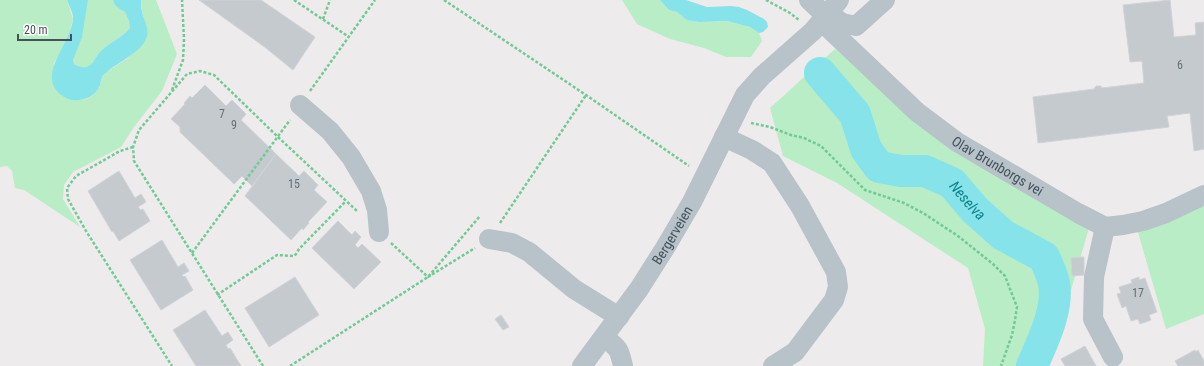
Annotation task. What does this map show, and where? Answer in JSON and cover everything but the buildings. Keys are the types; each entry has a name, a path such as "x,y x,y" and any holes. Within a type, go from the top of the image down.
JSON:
{"street":[{"path":"809,0 822,17 856,26 885,0"},
{"name":"Bergerveien","path":"582,366 639,289 665,248 692,202 745,95 762,76 822,17"},
{"name":"Olav Brunborgs vei","path":"822,17 917,112 964,145 1078,213 1105,227"},
{"path":"300,105 330,131 351,157 371,191 377,210 379,232"},
{"path":"724,137 752,150 772,163 800,206 836,272 838,287 834,300 798,359 773,366"},
{"path":"1114,357 1093,319 1094,277 1105,227 1143,221 1166,213 1204,196"},
{"path":"489,239 512,243 529,252 574,289 619,317"},
{"path":"604,338 620,352 623,366"}],"path":[{"path":"172,92 183,60 184,39 182,0"},
{"path":"294,0 348,37"},
{"path":"323,20 330,0"},
{"path":"192,253 278,137 374,0"},
{"path":"444,0 705,177"},
{"path":"766,0 790,13 822,17"},
{"path":"263,366 134,161 133,147 139,130 187,74 200,71 214,75 428,277"},
{"path":"290,366 489,239 586,95"},
{"path":"748,122 770,127 804,138 820,146 865,190 904,203 923,213 958,236 993,264 1005,276 1017,307 1012,335 1001,366"},
{"path":"133,147 120,151 76,176 67,188 68,199 86,231 172,366"},
{"path":"217,295 277,255 294,256 298,249 346,201"},
{"path":"428,277 480,216"}],"green space":[{"path":"0,0 67,0 73,19 70,32 54,64 77,100 86,99 92,96 99,87 105,73 136,51 145,21 142,12 141,0 156,0 177,54 162,91 134,127 121,147 73,172 64,185 63,199 80,227 24,190 15,188 12,171 7,166 0,167"},
{"path":"88,0 113,0 117,7 125,12 130,28 123,35 103,49 90,65 83,67 74,64 73,60"},
{"path":"622,0 660,0 669,10 677,12 688,20 699,22 727,21 750,27 759,33 762,41 751,57 726,57 704,48 670,39 637,24"},
{"path":"835,49 1089,228 1049,366 983,366 985,329 968,268 837,183 783,156 770,108"},
{"path":"1204,205 1204,314 1166,329 1137,229"}],"water":[{"path":"67,0 88,0 82,37 73,60 74,64 78,66 84,67 90,65 103,49 123,35 130,28 125,12 114,4 113,0 141,0 147,30 145,42 141,47 105,73 95,93 81,100 72,100 64,97 57,91 53,83 52,75 54,66 71,28 73,20"},
{"path":"660,0 686,0 707,7 739,7 764,19 767,22 768,27 763,32 759,33 750,27 727,21 699,22 687,20 677,12 669,10"}],"waterway":[{"name":"Neselva","path":"820,73 855,114 866,149 879,167 901,171 925,171 952,183 975,210 1003,235 1044,257 1054,283 1054,304 1049,326 1032,366"}]}
